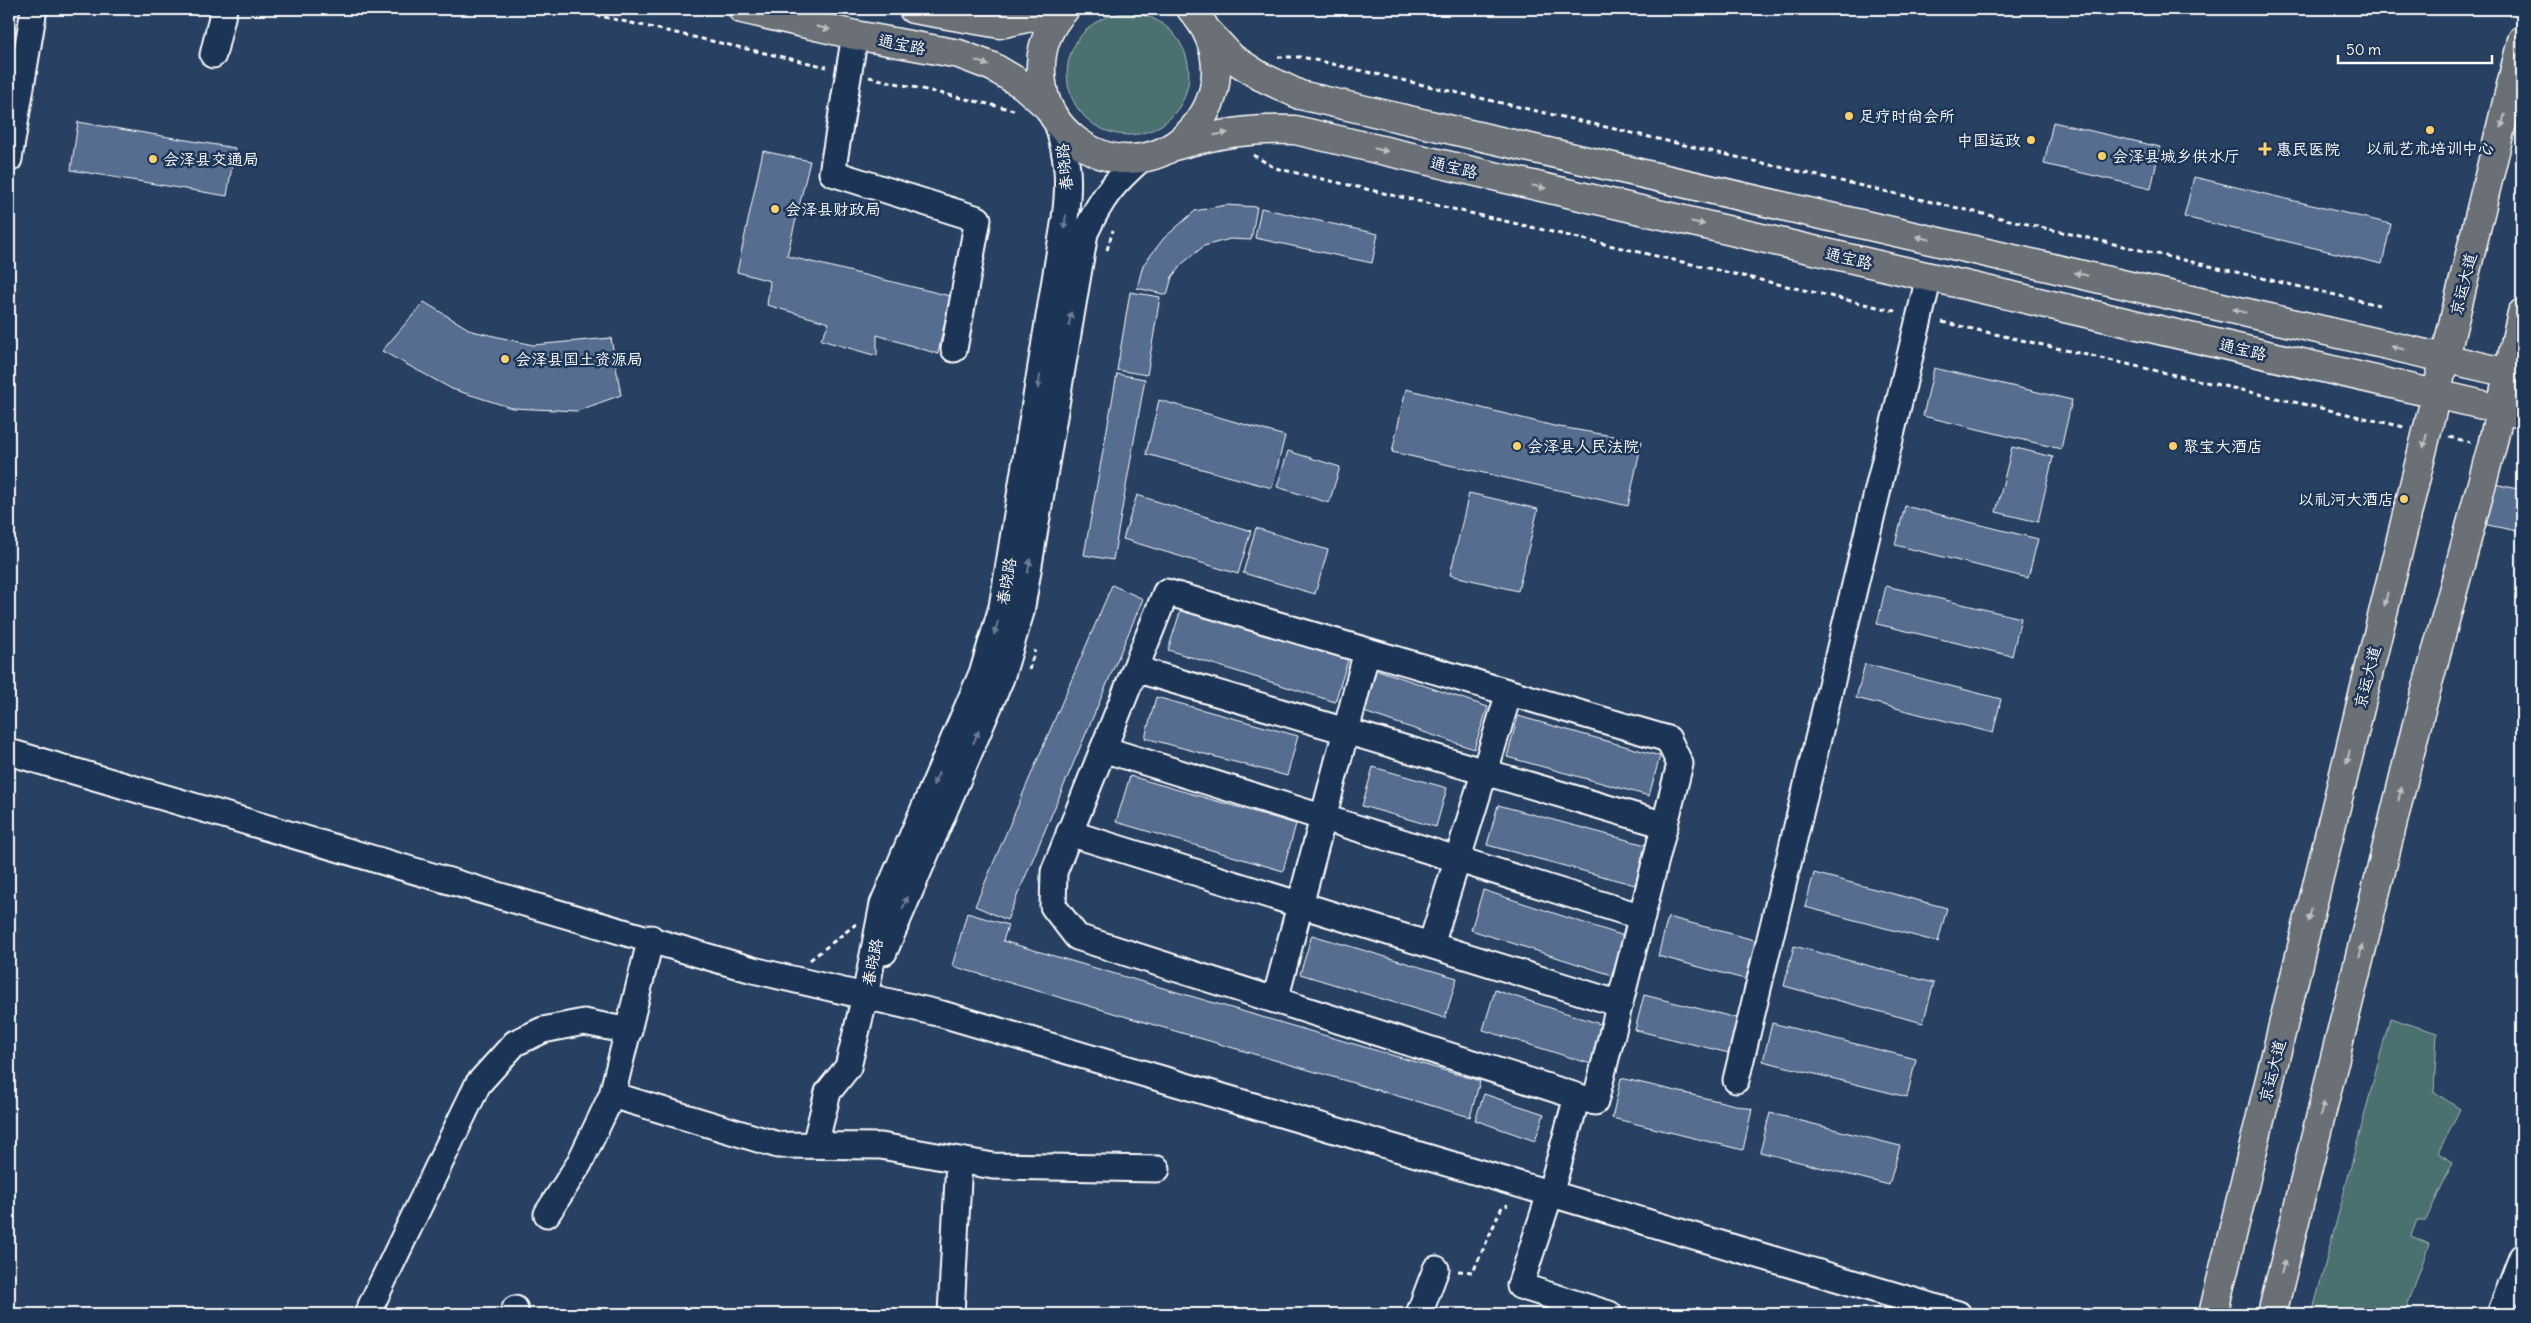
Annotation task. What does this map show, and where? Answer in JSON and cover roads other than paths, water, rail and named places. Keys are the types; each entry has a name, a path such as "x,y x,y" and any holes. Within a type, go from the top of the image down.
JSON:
{"main road":[{"name":"通宝路","path":"742,9 855,35 959,54 993,67 1015,81 1053,115 1081,144 1096,152 1127,158 1144,157 1174,146 1218,134 1250,130 1295,130 2511,411"},
{"path":"913,9 1000,24 1055,9"},
{"path":"1053,115 1043,93 1041,60 1050,29 1065,9"},
{"path":"1174,146 1198,124 1213,96 1216,64 1198,17"},
{"path":"1198,17 1232,58 1260,76 1300,95 2515,375"},
{"name":"京运大道","path":"2213,1314 2522,40"},
{"path":"2272,1314 2416,728 2492,446 2511,411 2522,313"}],"street":[{"path":"9,159 34,9"},
{"path":"213,55 224,9"},
{"path":"855,35 832,173 978,219 954,349"},
{"name":"春晓路","path":"865,996 883,904 983,671 1002,607 1069,184 1066,153 1053,115"},
{"name":"春晓路","path":"865,996 1001,678 1021,612 1085,233 1099,203 1115,181 1144,157"},
{"path":"1736,1080 1908,368 1928,277"},
{"path":"1166,592 1668,739 1680,764 1595,1102 1078,937 1053,906 1054,872 1135,669 1166,592"},
{"path":"1275,1000 1367,651"},
{"path":"1135,669 1665,825"},
{"path":"1431,945 1459,860 1509,693"},
{"path":"1103,750 1642,917"},
{"path":"9,752 651,938 753,970 789,976 952,1016 1958,1314"},
{"path":"1070,833 1620,1004"},
{"path":"547,1214 579,1164 612,1095 630,1031 651,938"},
{"path":"815,1145 828,1092 848,1067 865,996"},
{"path":"367,1314 478,1084 516,1043 543,1030 584,1022 630,1031"},
{"path":"612,1095 778,1145 881,1146 992,1166 1157,1169"},
{"path":"1577,1097 1550,1194 1520,1286 1609,1314"},
{"path":"951,1314 959,1160"},
{"path":"2500,1314 2522,1257"},
{"path":"1420,1314 1436,1269"}],"place":[{"name":"足疗时尚会所","path":"1849,116"},
{"name":"以礼艺术培训中心","path":"2430,130"},
{"name":"中国运政","path":"2031,140"},
{"name":"惠民医院","path":"2265,149"},
{"name":"会泽县城乡供水厅","path":"2102,156"},
{"name":"会泽县交通局","path":"153,159"},
{"name":"会泽县财政局","path":"775,209"},
{"name":"会泽县国土资源局","path":"505,359"},
{"name":"会泽县人民法院","path":"1517,446"},
{"name":"聚宝大酒店","path":"2173,446"},
{"name":"以礼河大酒店","path":"2404,499"}]}
